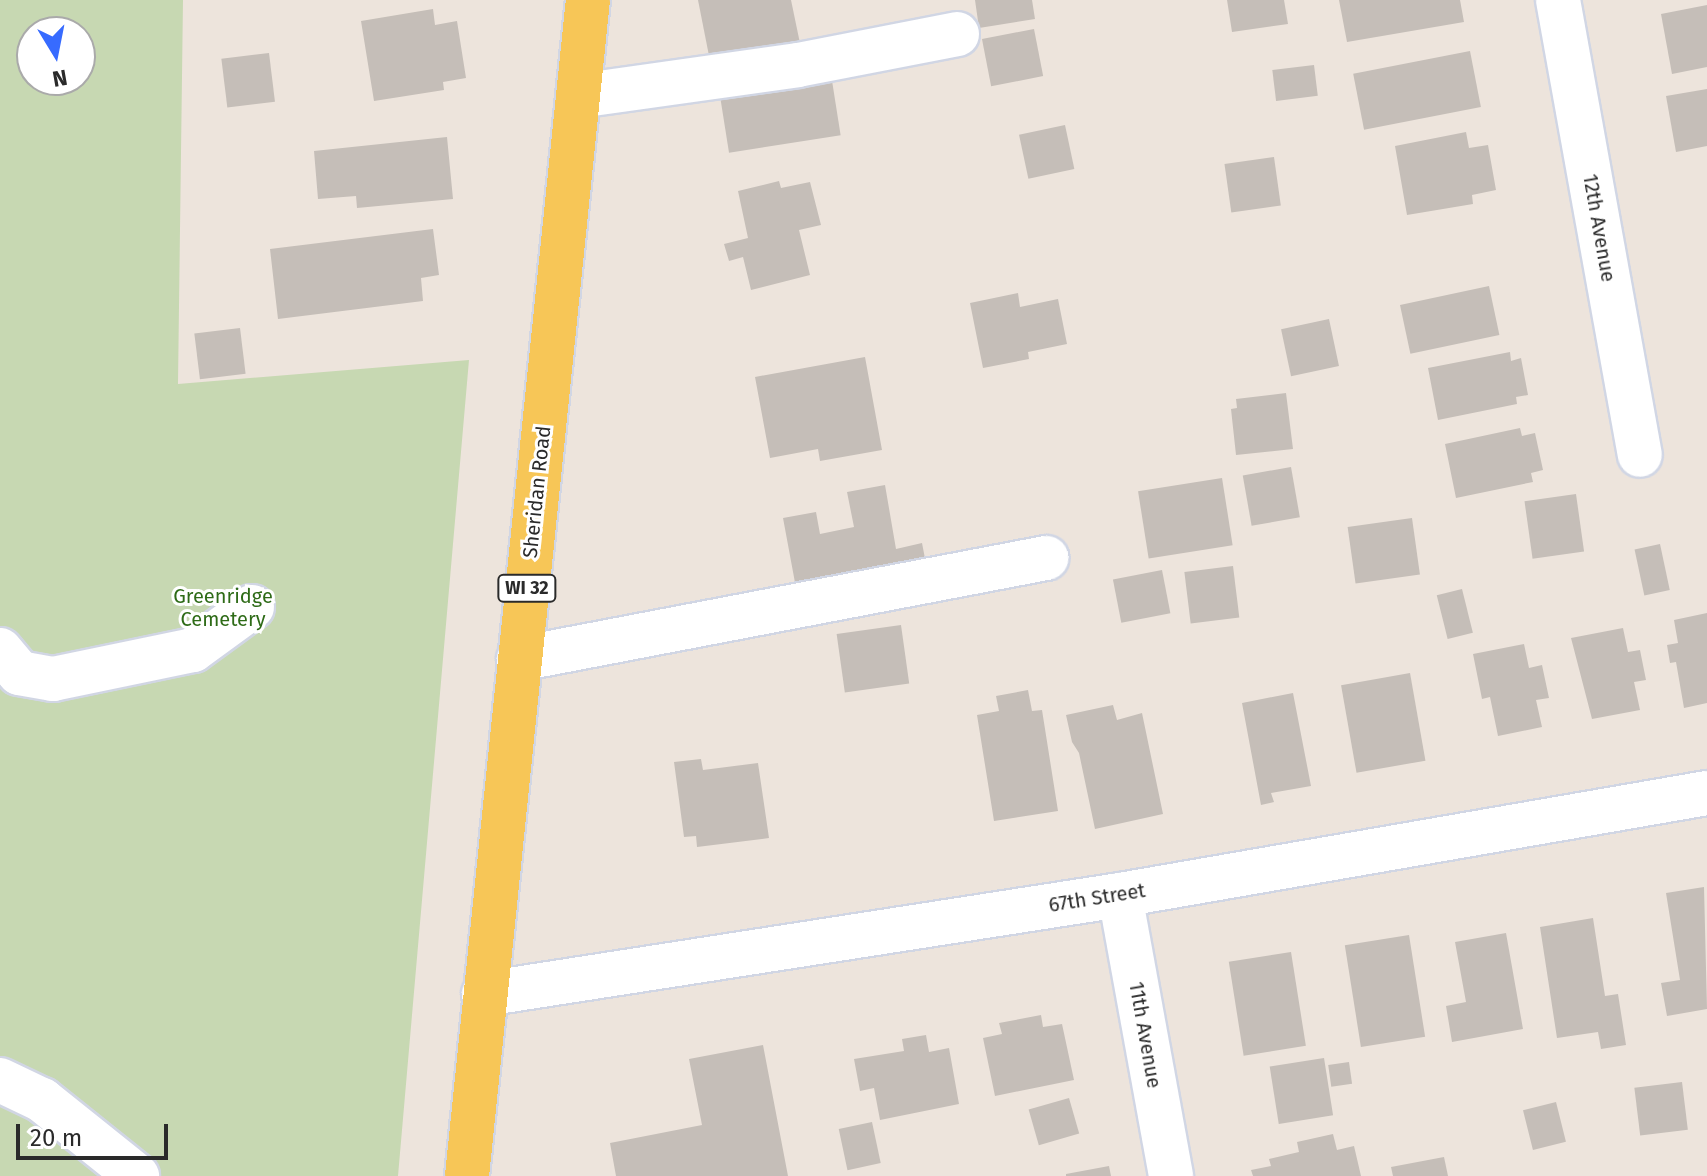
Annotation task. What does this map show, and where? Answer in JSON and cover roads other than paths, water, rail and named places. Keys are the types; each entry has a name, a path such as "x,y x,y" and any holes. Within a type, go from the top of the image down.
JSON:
{"main road":[{"name":"Sheridan Road","path":"467,1176 588,0"}],"street":[{"name":"12th Avenue","path":"1558,0 1640,455"},
{"path":"578,96 798,65 957,34"},
{"path":"519,659 1046,558"},
{"path":"0,650 19,673 53,679 193,650 252,607"},
{"name":"67th Street","path":"484,994 1120,895 1707,793"},
{"name":"11th Avenue","path":"1120,895 1171,1176"},
{"path":"0,1080 42,1100 137,1176"}],"park label":[{"name":"Greenridge Cemetery","path":"223,608"}]}
